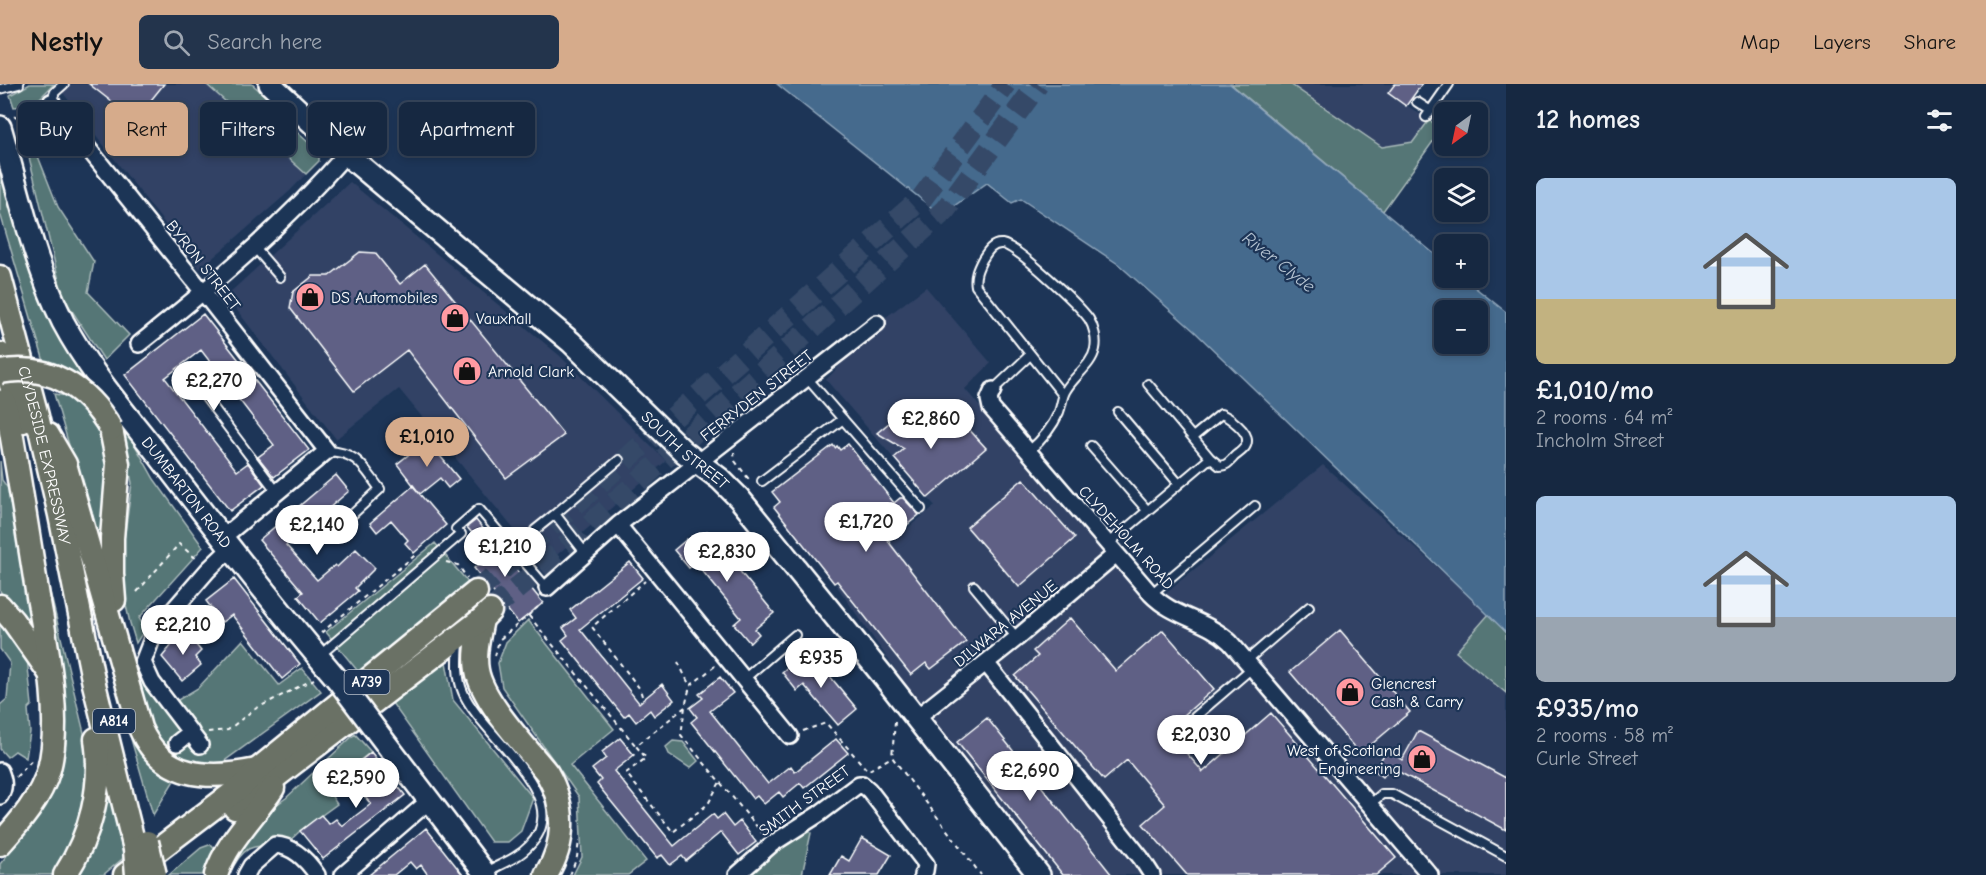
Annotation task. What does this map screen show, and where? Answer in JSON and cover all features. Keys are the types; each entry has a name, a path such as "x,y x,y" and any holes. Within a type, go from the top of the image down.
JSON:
{"main road":[{"name":"CLYDESIDE EXPRESSWAY","path":"0,277 37,416 78,600 96,695 141,845"},
{"name":"CLYDESIDE EXPRESSWAY","path":"0,354 3,374 16,394 23,421 97,743 98,772 93,809 81,847 65,875"},
{"path":"0,844 27,812 45,781 54,728 49,673 10,426 2,395 3,374 22,370 38,371 55,376 84,393 96,406 111,429 118,464 112,560 117,645"},
{"path":"37,416 65,464 140,728 152,750 172,766 198,774 232,775 256,770"},
{"name":"A739","path":"148,875 281,774 459,622 473,587"},
{"path":"0,606 49,673"},
{"name":"A739","path":"125,875 242,786 256,770 459,622 486,615 477,651 477,667 483,690 547,773 554,785 561,808 562,821 553,875"},
{"path":"216,875 226,851 259,808 281,774"},
{"path":"137,875 141,845"},
{"path":"141,845 155,875"}],"street":[{"name":"SOUTH STREET","path":"270,84 308,119"},
{"name":"DUMBARTON ROAD","path":"5,123 38,257 63,321 99,379 486,874"},
{"name":"BYRON STREET","path":"93,154 327,451"},
{"path":"139,344 255,248 313,192 344,156"},
{"name":"SOUTH STREET","path":"348,156 571,342 684,452 720,479 744,504 1039,875"},
{"name":"FERRYDEN STREET","path":"549,587 618,525 699,464 877,322"},
{"name":"CLYDEHOLM ROAD","path":"993,390 989,399 992,408 1151,594 1168,607 1219,633 1430,875"},
{"path":"177,743 195,738 152,682 142,662 155,631 208,570 226,543 278,492 327,451"},
{"path":"618,525 790,736"},
{"name":"DILWARA AVENUE","path":"916,718 1017,638 1112,549"},
{"path":"986,663 1141,858 1152,875"},
{"path":"0,771 4,781 2,793"},
{"path":"865,778 868,790 926,864 926,871 922,875"},
{"name":"SMITH STREET","path":"737,875 772,844 819,814 865,778"},
{"path":"343,875 430,800"},
{"path":"246,875 251,866 275,845 288,846 310,864 317,875"}],"lane":[{"path":"0,89 19,84"},
{"path":"51,102 55,92 64,84"},
{"path":"1417,102 1428,114 1449,84"},
{"path":"1029,451 1043,438 1054,422 1063,395 1094,354 1096,347 1093,327 1085,315 1039,269 1009,246 996,244 991,247 980,264 975,280 976,286 1063,395"},
{"path":"255,248 280,277"},
{"path":"993,390 1030,355"},
{"path":"807,378 921,508"},
{"path":"1148,384 1210,458 1216,464 1224,466 1244,448 1247,441 1228,418 1221,414 1193,437"},
{"path":"197,386 278,492"},
{"path":"1118,412 1179,484"},
{"path":"762,481 843,419"},
{"path":"1091,446 1147,510"},
{"path":"327,451 355,457 380,489 343,523"},
{"path":"1112,549 1147,510 1210,458"},
{"path":"535,530 619,460"},
{"path":"1151,594 1255,506"},
{"path":"323,663 461,534 456,529 479,509 549,587"},
{"path":"555,514 586,554"},
{"path":"974,586 1017,638"},
{"path":"1175,734 1309,607"},
{"path":"459,622 458,677 463,694 481,720 523,770 538,795 542,811 539,835 528,847 486,874"},
{"path":"744,679 795,635"},
{"path":"1369,805 1382,794 1392,794 1506,856"}],"path":[{"path":"137,592 179,544 208,570"},
{"path":"195,738 205,732 228,730 253,710 323,663 414,556 458,566 473,587"},
{"path":"642,696 640,689 592,627 657,571"},
{"path":"495,659 499,640 552,596 549,587"},
{"path":"528,616 646,758 626,773 673,832 708,804 720,782"},
{"path":"726,657 690,686 681,735 772,844"},
{"path":"678,662 690,686"},
{"path":"636,746 685,706"},
{"path":"790,736 826,723 865,778"},
{"name":"SMITH STREET","path":"865,778 892,757 981,875"},
{"path":"2,793 34,758"},
{"path":"553,875 580,846 579,835"}],"shaded area":[{"path":"56,84 206,84 226,102 200,102 200,156 286,156 306,174 290,191 200,269 112,156 188,156 188,102 105,102 105,147 93,132 93,102 70,102"},
{"path":"1290,84 1395,84 1388,93 1429,120 1413,142 1382,147"},
{"path":"350,182 559,355 666,461 544,566 399,389 336,439 226,296"},
{"path":"926,287 991,363 965,389 1149,606 1323,465 1489,614 1457,652 1506,693 1506,875 1052,875 942,736 836,585 935,506 826,380 882,320"}],"green space":[{"path":"30,84 54,84 36,102 18,102 18,107 14,107 10,95"},
{"path":"206,84 252,84 272,102 226,102"},
{"path":"1231,84 1290,84 1382,147 1413,142 1429,120 1434,123 1434,140 1383,211"},
{"path":"296,131 308,142 308,156 319,156 319,161 306,174 286,156 296,156"},
{"path":"29,156 38,156 58,207 94,262 88,292 129,335 104,360 63,297"},
{"path":"0,157 28,254 154,479 203,547 139,618 145,629 136,643 119,575 132,483 122,432 45,365 0,213"},
{"path":"54,394 74,397 102,426 112,456 102,558"},
{"path":"0,461 2,480 15,498 36,639 0,591"},
{"path":"65,491 146,756 157,771 175,779 153,815 87,587"},
{"path":"435,543 471,586 361,675 326,632"},
{"path":"39,546 84,733 87,784 84,809 71,848 56,875 0,875 0,864 31,825 50,796 61,770 66,742 65,718"},
{"path":"1489,614 1506,632 1506,693 1456,652"},
{"path":"0,619 27,658 32,705 28,709 30,732 26,758 15,751 7,757 0,749 0,705 7,699 10,663 0,649"},
{"path":"528,620 614,729 570,765 646,861 628,875 573,875 582,857 579,797 502,687 498,663 506,642"},
{"path":"243,640 279,685 302,668 321,691 216,767 190,766 156,743 138,686 144,677 168,706 198,688"},
{"path":"446,662 453,700 533,798 521,831 508,842 491,842 392,703"},
{"path":"355,734 371,752 325,786 337,804 300,831 280,850 262,846 248,849 238,859 229,875 224,875 229,862 269,810 286,798"},
{"path":"673,741 683,742 698,761 690,768 669,754 666,747"},
{"path":"102,742 127,855 103,875 77,875"},
{"path":"803,824 811,833 802,875 745,875"},
{"path":"209,845 215,849 207,875 169,875 201,848"}],"water":[{"name":"River Clyde","path":"777,84 1230,84 1434,254 1434,288 1476,288 1506,312 1506,632 1194,331 1118,264 1021,199 1012,203 987,183 941,215"}],"building":[{"path":"89,84 164,84 150,102 112,102"},
{"path":"1395,84 1422,84 1406,106 1388,93"},
{"name":"Arnold Clark","path":"360,252 375,253 400,284 425,264 564,435 506,478 407,350 354,391 290,308 293,292 313,276 329,276"},
{"path":"203,314 309,450 274,477 258,457 274,445 201,350 165,378 237,471 248,463 264,485 230,511 125,375"},
{"path":"907,408 926,430 943,416 958,433 966,426 986,448 928,498 894,458 904,449 877,433"},
{"path":"427,440 459,479 448,488 440,478 420,494 397,464"},
{"path":"848,444 894,503 903,498 919,515 888,541 966,642 931,669 926,663 911,675 837,581 834,583 774,507 780,502 772,492 833,445 840,450"},
{"path":"336,475 349,491 286,545 317,580 335,565 337,567 356,549 375,568 355,588 358,591 320,623 298,596 303,592 259,540"},
{"path":"1023,479 1075,538 1019,587 967,527"},
{"path":"413,486 446,525 414,553 405,543 408,540 391,520 377,532 370,523"},
{"path":"476,520 543,603 518,623 474,568 490,555 467,527"},
{"path":"707,531 774,613 755,629 759,634 750,643 734,624 741,618 696,563 689,568 674,550 687,539 691,544"},
{"path":"630,562 643,578 580,629 639,703 662,684 674,700 654,716 650,710 636,722 629,713 624,717 562,640 568,635 563,628 576,618 570,610"},
{"path":"234,579 300,664 282,679 232,615 222,622 206,601"},
{"path":"1070,618 1116,671 1163,630 1214,689 1167,730 1170,737 1203,772 1271,713 1396,858 1376,875 1187,875 1143,824 1165,805 1127,760 1104,780 1015,676 1038,656 1033,651"},
{"path":"184,630 201,651 195,657 201,665 182,681 162,657"},
{"name":"Glencrest Cash & Carry","path":"1340,630 1410,712 1360,754 1290,672"},
{"path":"814,657 857,709 838,725 804,685 797,691 782,672 792,663 798,670"},
{"path":"720,677 733,693 710,711 768,784 791,766 795,772 836,739 848,753 804,788 800,783 783,797 779,792 764,804 757,796 753,799 691,722 697,717 690,708 703,698 699,694"},
{"path":"987,718 1112,875 1063,875 957,742"},
{"path":"1418,731 1506,778 1506,830 1390,767 1383,777 1374,770 1387,750 1402,760"},
{"path":"620,738 634,755 614,771 674,846 713,814 717,819 723,814 733,827 740,821 756,842 739,855 721,832 686,861 682,856 670,865 662,855 657,858 597,784 601,780 592,769 606,758 602,752"},
{"path":"371,752 405,795 323,859 300,831 321,815 329,824 336,819 342,826 371,804 364,796 370,791 352,768"},
{"path":"426,828 463,875 428,875 421,865 416,869 410,862 394,875 369,875"},
{"path":"862,838 891,855 879,875 830,875 841,856 849,861"}],"tunnel":[{"path":"476,592 922,198 1006,84"},
{"path":"490,611 945,210 1038,84"}],"place":[{"name":"DS Automobiles","path":"310,297"},
{"name":"Vauxhall","path":"455,318"},
{"name":"Arnold Clark","path":"467,371"},
{"name":"Glencrest Cash & Carry","path":"1350,692"},
{"name":"West of Scotland Engineering","path":"1422,759"}]}
